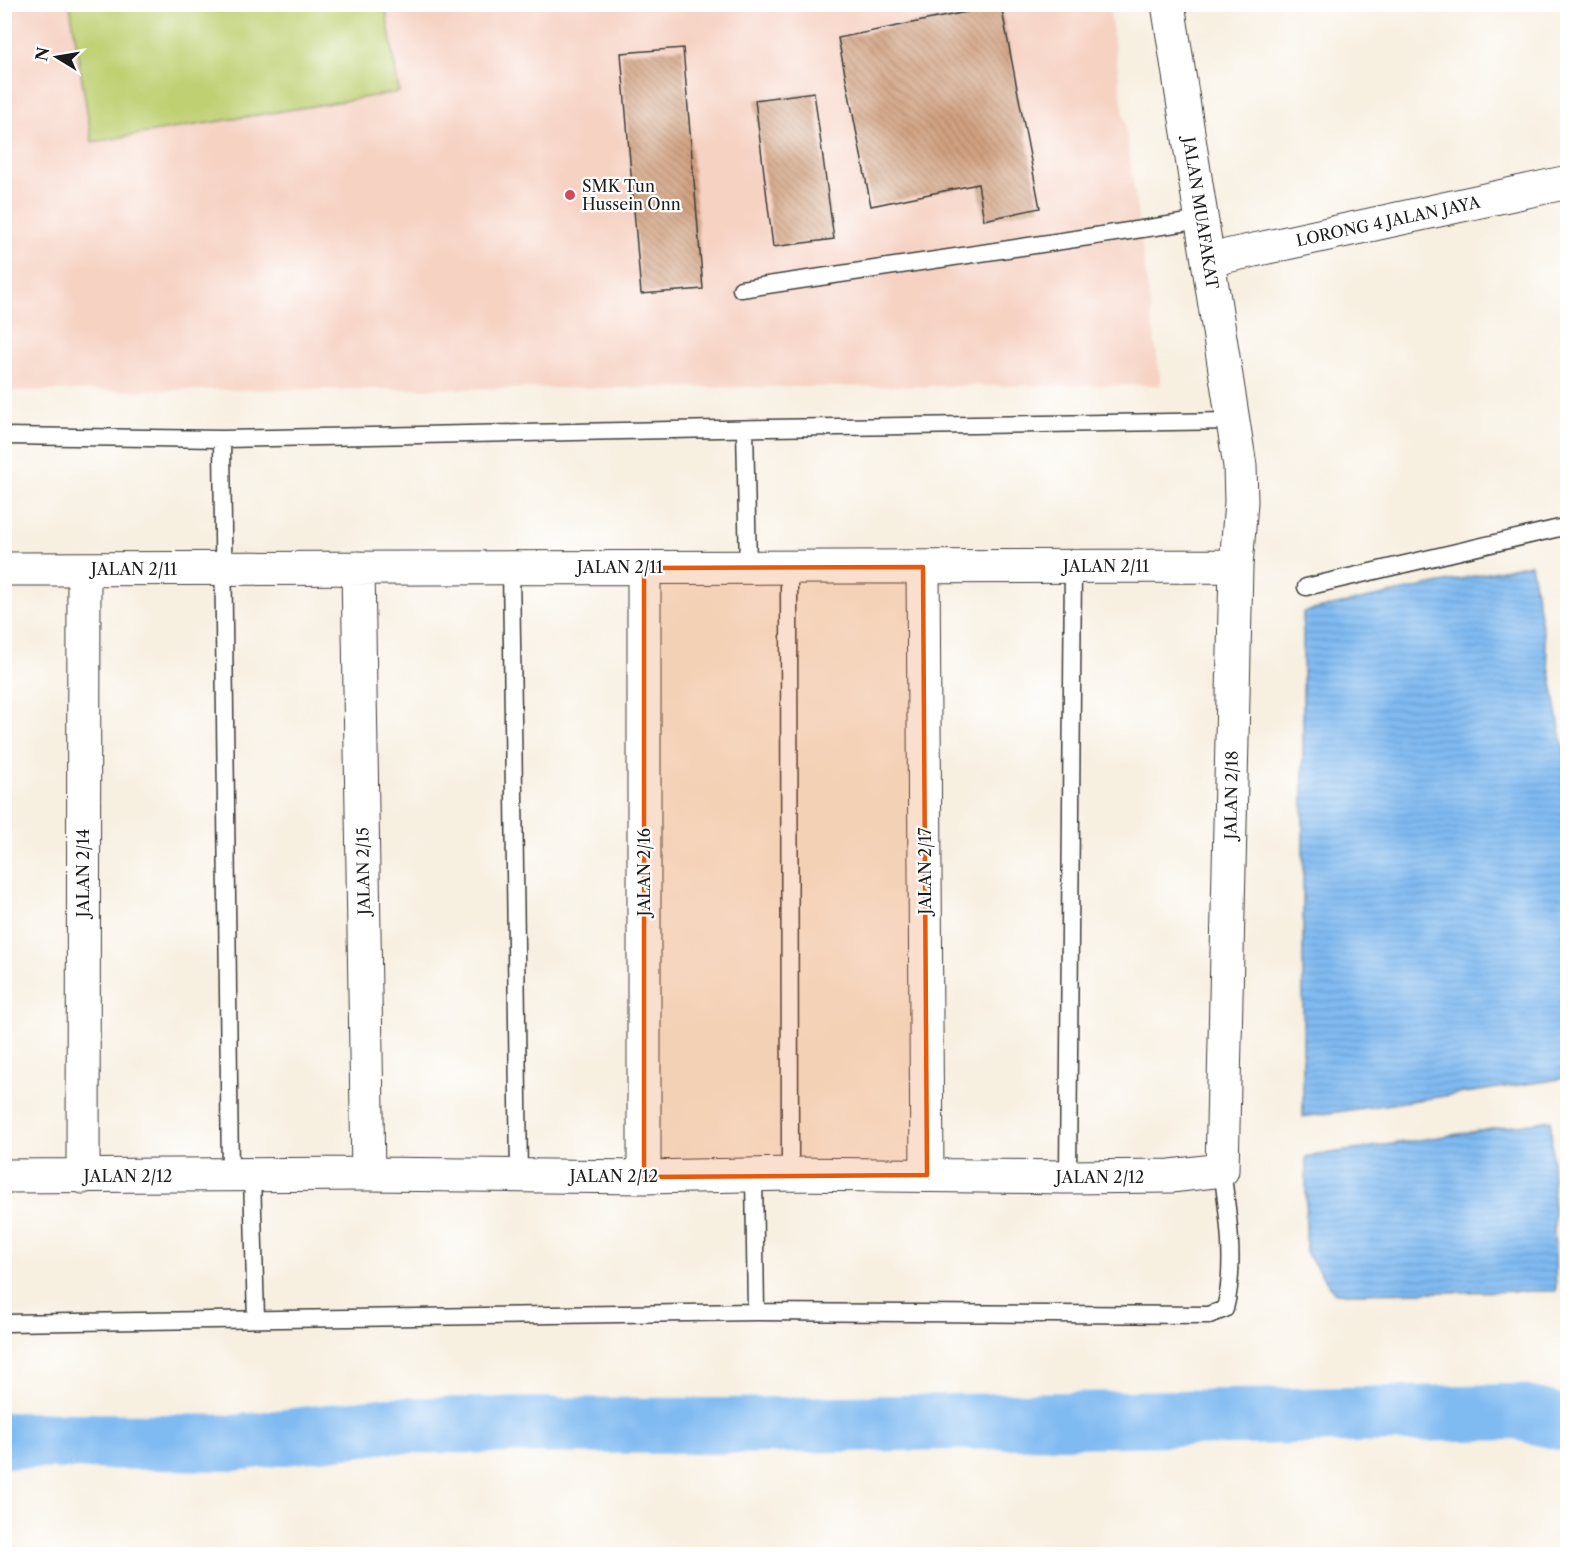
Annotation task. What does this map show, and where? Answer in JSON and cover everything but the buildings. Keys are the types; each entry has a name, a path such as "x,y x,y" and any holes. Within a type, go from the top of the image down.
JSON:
{"street":[{"name":"JALAN MUAFAKAT","path":"1168,4 1234,421"},
{"name":"LORONG 4 JALAN JAYA","path":"1208,260 1568,182"},
{"name":"JALAN 2/18","path":"1222,1170 1236,566 1241,502 1240,466 1234,421"},
{"name":"JALAN 2/11","path":"4,569 1236,566"},
{"name":"JALAN 2/16","path":"644,567 644,1177"},
{"name":"JALAN 2/17","path":"923,567 927,1175"},
{"name":"JALAN 2/15","path":"358,568 368,1174"},
{"name":"JALAN 2/14","path":"83,1177 84,569"},
{"name":"JALAN 2/12","path":"4,1176 368,1174 644,1177 790,1174 1068,1177 1171,1176 1222,1170"}],"lane":[{"path":"741,289 1202,220"},
{"path":"4,436 222,439 1234,421"},
{"path":"745,429 748,567"},
{"path":"222,439 241,1176 256,1319"},
{"path":"1306,587 1568,526"},
{"path":"1068,1177 1073,566"},
{"path":"511,567 519,1175"},
{"path":"789,567 790,1174"},
{"path":"4,1323 756,1312 1209,1316 1225,1309 1230,1289 1228,1211 1222,1170"},
{"path":"754,1176 756,1312"}],"highlighted area":[{"path":"923,567 927,1175 644,1177 644,568"}],"shaded area":[{"name":"SMK Tun Hussein Onn","path":"4,5 1109,5 1161,385 5,391"}],"green space":[{"path":"70,5 385,5 399,92 92,142"}],"water":[{"path":"1531,564 1567,768 1567,1078 1303,1117 1303,612"},
{"path":"1551,1120 1556,1291 1334,1293 1306,1252 1306,1157"}],"waterway":[{"path":"4,1440 234,1443 389,1425 727,1426 1517,1412 1568,1424"}],"place":[{"name":"SMK Tun Hussein Onn","path":"570,195"}]}
